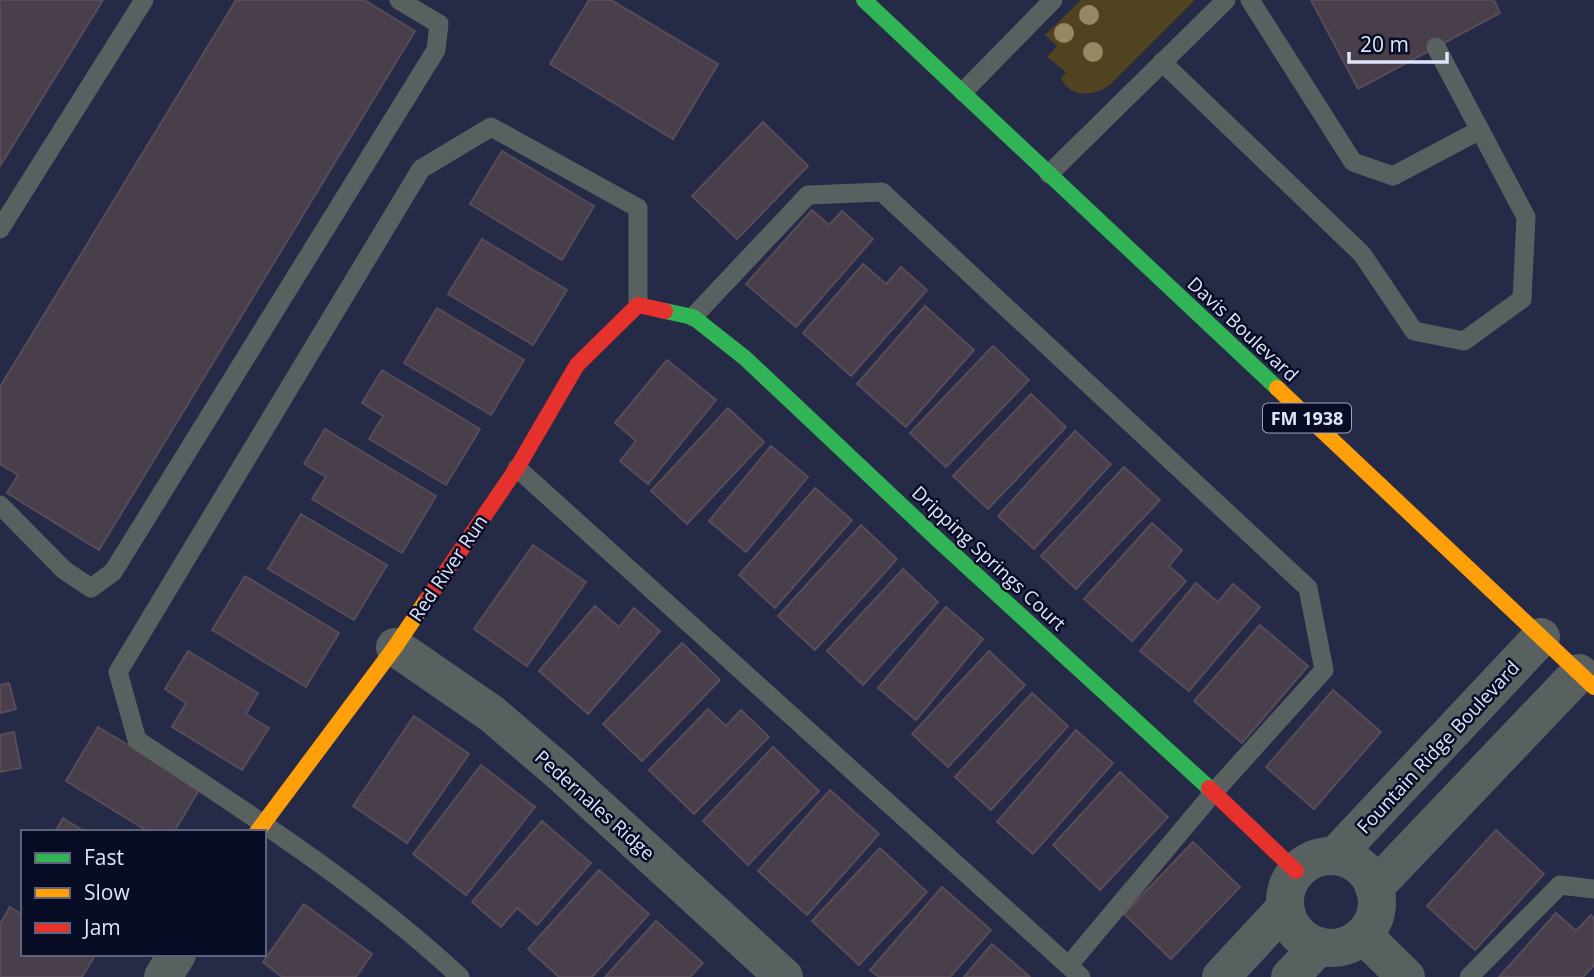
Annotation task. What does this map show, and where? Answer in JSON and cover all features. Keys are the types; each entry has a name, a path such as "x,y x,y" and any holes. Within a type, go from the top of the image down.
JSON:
{"street":[{"name":"Davis Boulevard","path":"864,0 1586,680"},
{"name":"Dripping Springs Court","path":"638,305 693,317 745,358 1296,871"},
{"name":"Red River Run","path":"260,827 395,647 517,468 577,365 638,305"},
{"name":"Fountain Ridge Boulevard","path":"1335,856 1541,637"},
{"name":"Pedernales Ridge","path":"395,647 492,714 562,774 784,977"},
{"path":"1296,871 1287,888 1285,908 1296,932 1306,941 1331,948 1342,946 1363,935 1376,908 1374,888 1586,680"},
{"name":"Fountain Ridge Boulevard","path":"1296,871 1314,859 1335,856 1345,858 1363,870 1374,888"},
{"path":"1221,977 1285,908"},
{"path":"1363,935 1406,977"},
{"path":"1290,977 1319,946"},
{"path":"163,977 176,956"}],"lane":[{"path":"0,229 144,0"},
{"path":"0,505 64,570 91,588 113,572 436,50 439,24 399,0"},
{"path":"963,92 1052,0"},
{"path":"1049,174 1226,0"},
{"path":"1250,0 1353,162 1393,177 1480,130"},
{"path":"1162,62 1362,254 1414,331 1464,341 1522,299 1526,217 1436,47"},
{"path":"260,827 137,740 118,672 421,169 491,127 638,208 638,305"},
{"path":"517,468 1075,971 1214,792 1324,670 1308,588 882,192 808,195 693,317"},
{"path":"266,831 422,942 460,977"},
{"path":"1469,977 1560,885 1594,889"}],"shaded area":[{"path":"1081,0 1195,0 1111,84 1084,94 1065,85 1061,78 1066,72 1047,57 1057,46 1045,35"}],"building":[{"path":"0,0 103,0 0,166"},
{"path":"236,0 364,0 415,31 99,550 7,493 18,475 0,464 0,387"},
{"path":"589,0 611,0 718,64 673,139 550,64"},
{"path":"1311,0 1494,0 1500,13 1358,89"},
{"path":"763,122 808,166 737,239 692,196"},
{"path":"502,151 594,206 562,260 470,204"},
{"path":"812,210 829,225 842,211 873,239 796,327 746,284"},
{"path":"482,239 567,290 533,345 448,294"},
{"path":"863,264 886,284 901,267 927,290 851,376 803,333"},
{"path":"925,306 974,350 906,427 857,384"},
{"path":"437,308 524,360 491,415 404,363"},
{"path":"993,346 1029,380 946,467 910,433"},
{"path":"667,360 716,400 648,484 620,461 636,441 615,423"},
{"path":"382,370 480,429 446,485 369,439 383,416 362,403"},
{"path":"1031,394 1066,427 988,509 953,476"},
{"path":"728,408 764,442 687,524 651,491"},
{"path":"325,429 436,496 402,553 312,499 326,477 304,464"},
{"path":"1075,431 1111,464 1034,549 998,516"},
{"path":"771,446 808,477 746,552 709,521"},
{"path":"1124,467 1160,500 1076,589 1041,556"},
{"path":"815,488 852,520 775,608 739,575"},
{"path":"301,514 387,565 354,620 268,569"},
{"path":"1152,523 1182,550 1169,566 1186,581 1132,641 1084,599"},
{"path":"861,525 897,559 815,650 778,616"},
{"path":"533,545 586,582 527,666 474,629"},
{"path":"903,569 938,602 863,685 827,651"},
{"path":"245,576 339,633 306,687 212,630"},
{"path":"1196,583 1218,602 1233,584 1260,607 1189,691 1140,651"},
{"path":"595,606 619,627 634,608 660,631 588,714 539,671"},
{"path":"946,607 983,639 916,720 878,688"},
{"path":"1260,625 1308,666 1242,743 1194,701"},
{"path":"682,643 720,680 642,761 603,724"},
{"path":"188,651 258,693 246,714 269,728 242,770 172,727 186,703 165,689"},
{"path":"989,651 1025,685 948,767 912,734"},
{"path":"9,683 16,709 0,713 0,685"},
{"path":"1333,690 1381,732 1314,809 1266,767"},
{"path":"1032,693 1068,726 991,810 955,777"},
{"path":"708,709 726,726 741,710 769,737 694,814 649,770"},
{"path":"414,716 469,754 407,843 353,806"},
{"path":"98,727 200,788 175,830 146,830 66,781"},
{"path":"1076,730 1113,763 1033,854 997,822"},
{"path":"14,732 21,768 0,772 0,735"},
{"path":"773,747 819,791 748,865 703,821"},
{"path":"481,765 535,807 466,895 413,854"},
{"path":"1120,772 1168,817 1100,890 1053,845"},
{"path":"830,790 879,834 807,915 758,871"},
{"path":"63,818 82,830 56,830"},
{"path":"542,821 591,863 537,925 517,908 501,927 472,902"},
{"path":"1496,830 1544,874 1475,950 1427,906"},
{"path":"1193,842 1240,887 1171,959 1124,914"},
{"path":"880,848 927,892 859,965 812,921"},
{"path":"599,870 649,914 592,977 559,977 528,949"},
{"path":"942,887 991,930 950,977 879,977 870,970"},
{"path":"304,904 372,954 356,977 282,977 263,962"},
{"path":"10,907 21,914 21,956 94,957 82,977 0,977 0,924"},
{"path":"1556,913 1576,931 1591,915 1594,918 1594,965 1583,977 1499,977"},
{"path":"656,921 703,963 690,977 605,977"},
{"path":"992,944 1030,977 964,977"}],"traffic: fast":[{"path":"864,0 1277,388"},
{"path":"665,311 693,317 745,358 937,539 1209,788"}],"traffic: slow":[{"path":"1277,388 1594,687"},
{"path":"258,830 395,647 428,598"}],"traffic: jam":[{"path":"428,598 517,468 577,365 638,305 665,311"},
{"path":"1209,788 1296,871"}]}
